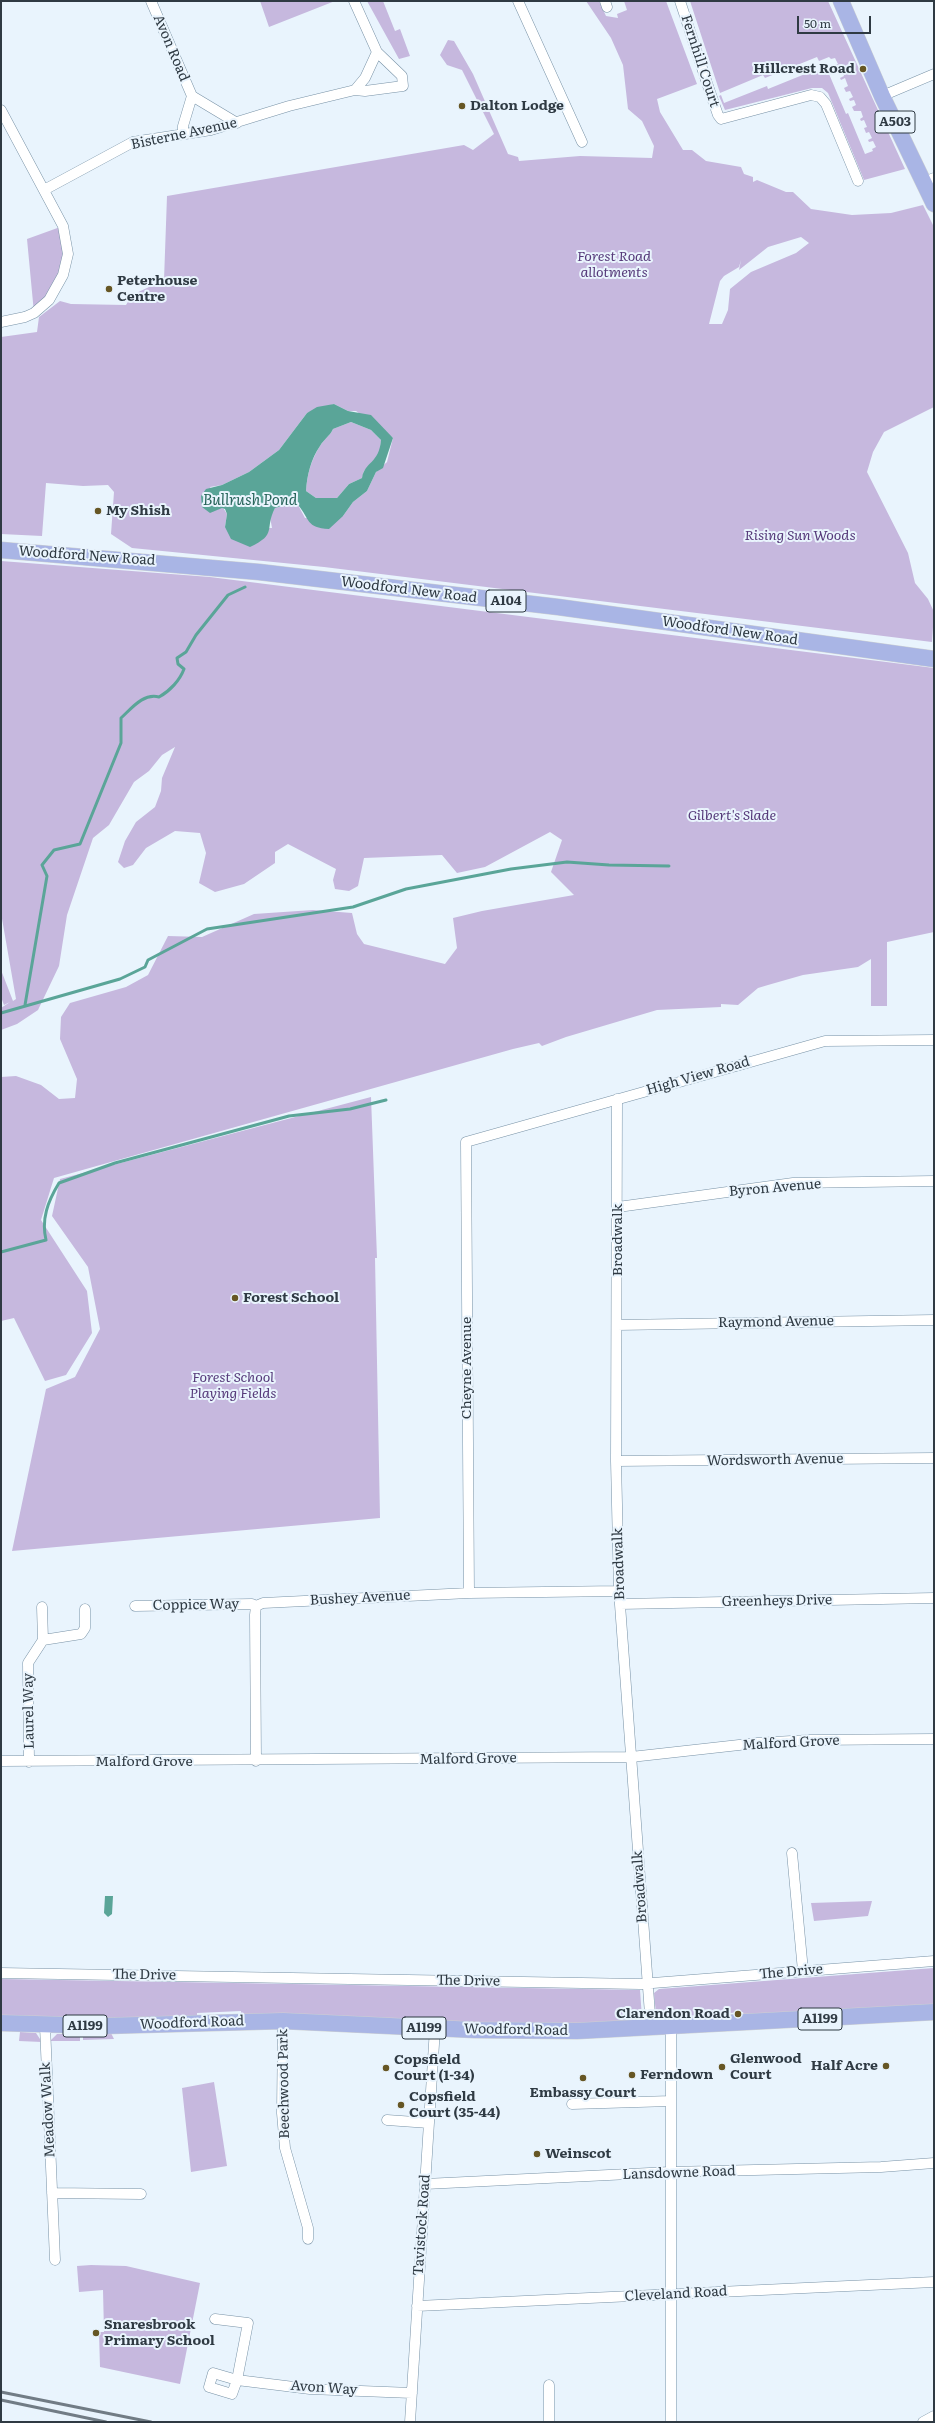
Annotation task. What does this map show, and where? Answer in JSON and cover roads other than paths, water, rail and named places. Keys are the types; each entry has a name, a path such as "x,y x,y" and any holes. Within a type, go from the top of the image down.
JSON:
{"main road":[{"name":"A503","path":"841,1 882,96 929,180 934,203"},
{"name":"Woodford New Road","path":"1,550 259,572 558,607 934,659"},
{"name":"Woodford Road","path":"1,2024 45,2026 283,2022 435,2028 577,2031 671,2028 934,2012"}],"street":[{"name":"Avon Road","path":"151,1 192,96 237,124"},
{"name":"Bisterne Avenue","path":"44,190 133,142 237,124 289,106 354,90 403,86 402,76 377,52 354,1"},
{"path":"518,1 582,142"},
{"name":"Fernhill Court","path":"680,1 718,115 721,119 811,95 817,96 826,104 858,181"},
{"path":"354,90 365,78 377,52"},
{"path":"882,96 934,74"},
{"name":"Avon Road","path":"183,133 183,126 192,96"},
{"path":"1,110 63,226 68,254 62,275 49,300 34,313 25,318 1,322"},
{"name":"High View Road","path":"466,1142 825,1041 934,1040"},
{"name":"Broadwalk","path":"617,1099 618,1207 616,1461 619,1591 651,2028"},
{"name":"Cheyne Avenue","path":"466,1142 469,1593"},
{"name":"Byron Avenue","path":"618,1207 793,1183 934,1181"},
{"name":"Raymond Avenue","path":"617,1325 934,1320"},
{"name":"Wordsworth Avenue","path":"616,1461 934,1458"},
{"name":"Bushey Avenue","path":"256,1606 263,1603 469,1593 619,1591"},
{"name":"Greenheys Drive","path":"620,1604 934,1598"},
{"name":"Coppice Way","path":"135,1606 252,1604 256,1606"},
{"path":"256,1606 256,1761"},
{"path":"42,1607 43,1640 81,1634 85,1628 85,1608"},
{"name":"Laurel Way","path":"29,1762 28,1663 43,1640"},
{"name":"Malford Grove","path":"1,1762 631,1757 757,1743 809,1740 934,1739"},
{"path":"792,1853 803,1971"},
{"name":"The Drive","path":"1,1973 647,1984 934,1961"},
{"name":"Beechwood Park","path":"283,2022 282,2092 285,2148 308,2228 308,2239"},
{"name":"Meadow Walk","path":"45,2026 55,2260"},
{"name":"Tavistock Road","path":"410,2422 435,2028"},
{"path":"671,2028 671,2422"},
{"path":"572,2104 671,2101"},
{"path":"387,2120 429,2123"},
{"name":"Lansdowne Road","path":"425,2184 670,2172 880,2167 934,2163"},
{"path":"52,2193 141,2194"},
{"name":"Cleveland Road","path":"417,2306 934,2282"},
{"name":"Avon Way","path":"215,2319 248,2323 237,2380 310,2389 412,2393"},
{"path":"549,2385 549,2422"},
{"path":"922,2422 934,2416"}],"water":[{"name":"Bullrush Pond","path":"334,404 348,411 371,415 393,438 383,468 376,472 367,491 353,502 343,516 329,529 312,525 298,505 286,505 275,508 270,521 269,530 264,538 259,542 250,547 231,539 225,527 227,514 225,509 222,508 210,513 202,507 201,496 206,489 222,485 249,472 279,450 307,413 317,407","holes":["351,422 371,430 381,440 380,448 378,454 366,468 362,478 349,484 337,498 316,498 306,491 308,473 314,456 333,429"]},
{"path":"105,1896 113,1896 112,1914 108,1917 104,1913"}],"waterway":[{"path":"25,1005 47,876 42,865 54,850 80,844 121,743 121,718 138,702 148,697 159,697 174,685 184,669 178,664 177,658 186,652 196,635 228,595 245,587"},
{"path":"1,1013 120,979 145,967 148,960 207,929 353,907 406,889 511,869 567,862 609,865 669,866"},
{"path":"1,1252 46,1240 44,1225 46,1210 59,1183 115,1163 289,1116 350,1109 386,1100"}],"railway":[{"path":"1,2392 151,2422"},
{"path":"1,2400 106,2422"}],"place":[{"name":"Hillcrest Road","path":"863,69"},
{"name":"Dalton Lodge","path":"462,106"},
{"name":"Peterhouse Centre","path":"109,289"},
{"name":"My Shish","path":"98,511"},
{"name":"Forest School","path":"235,1298"},
{"name":"Clarendon Road","path":"738,2014"},
{"name":"Half Acre","path":"886,2066"},
{"name":"Glenwood Court","path":"722,2067"},
{"name":"Copsfield Court (1-34)","path":"386,2068"},
{"name":"Ferndown","path":"632,2075"},
{"name":"Embassy Court","path":"583,2078"},
{"name":"Copsfield Court (35-44)","path":"401,2105"},
{"name":"Weinscot","path":"537,2154"},
{"name":"Snaresbrook Primary School","path":"96,2333"}],"park label":[{"name":"Forest Road allotments","path":"614,266"},
{"name":"Rising Sun Woods","path":"800,536"},
{"name":"Gilbert's Slade","path":"732,816"},
{"name":"Forest School Playing Fields","path":"233,1386"}]}
